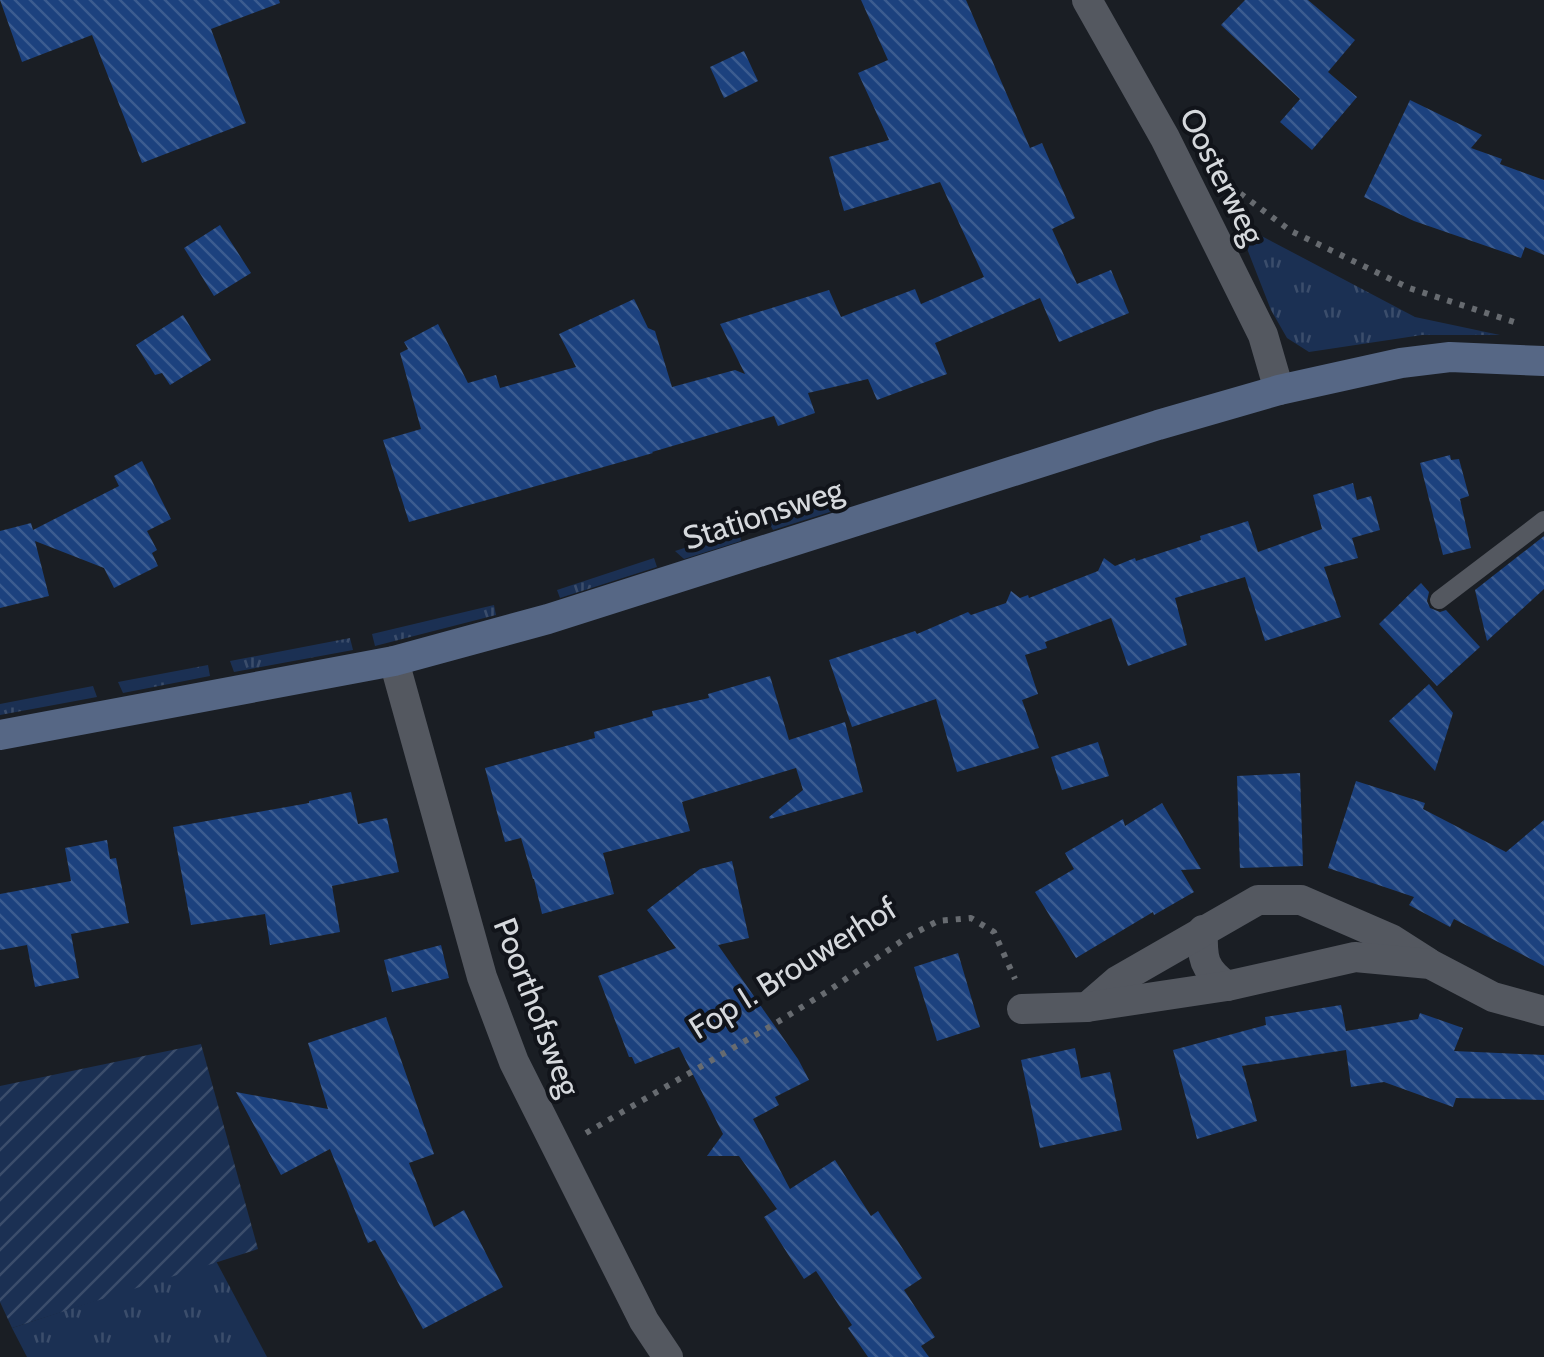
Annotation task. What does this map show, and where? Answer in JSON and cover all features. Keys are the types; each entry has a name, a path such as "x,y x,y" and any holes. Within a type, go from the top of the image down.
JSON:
{"street":[{"name":"Oosterweg","path":"1087,0 1164,138 1263,335 1279,390"},
{"name":"Stationsweg","path":"0,736 394,661 548,619 1279,390 1401,362 1450,357 1544,361"},
{"name":"Poorthofsweg","path":"394,661 482,977 514,1062 644,1321 668,1357"},
{"path":"1087,1008 1116,981 1258,900 1301,900 1392,938 1430,964 1492,996 1544,1011"},
{"path":"1203,930 1202,956 1212,976 1227,986"},
{"path":"1022,1009 1087,1008 1227,986 1355,957 1430,964"}],"lane":[{"path":"1439,600 1544,520"}],"path":[{"path":"1182,174 1222,179 1291,231 1410,288 1527,326"},
{"name":"Fop I. Brouwerhof","path":"557,1149 786,1017 908,936 938,921 971,918 994,932 1018,985 1022,1009"}],"green space":[{"path":"1237,223 1415,317 1500,335 1422,335 1309,352 1287,338 1271,310"},
{"path":"846,496 849,506 773,530 768,521"},
{"path":"740,530 741,541 684,559 675,551"},
{"path":"654,558 657,567 560,598 557,590"},
{"path":"494,605 496,615 375,646 372,634"},
{"path":"350,638 353,650 234,672 230,661"},
{"path":"208,665 210,676 123,693 118,682"},
{"path":"93,686 97,697 0,715 0,704"},
{"path":"201,1044 258,1249 12,1328 0,1302 0,1086"},
{"path":"216,1261 267,1357 27,1357 12,1328"}],"building":[{"path":"0,0 280,3 211,29 246,123 142,163 92,35 22,62"},
{"path":"861,0 966,0 1030,148 1042,143 1075,218 1052,229 1077,284 1111,270 1129,313 1059,342 1040,298 935,343 947,374 877,400 868,379 808,393 815,413 778,426 774,416 409,522 383,440 421,429 400,353 408,349 404,342 438,324 468,383 496,375 500,388 576,367 559,334 634,299 648,328 655,331 672,387 735,370 745,374 720,324 829,290 841,317 915,289 921,304 984,277 940,182 844,211 829,157 889,140 858,73 888,60"},
{"path":"1245,0 1308,0 1355,40 1328,72 1357,97 1312,150 1280,122 1300,99 1221,25"},
{"path":"744,51 758,81 724,98 710,67"},
{"path":"1410,100 1482,135 1471,148 1502,159 1500,164 1544,180 1544,255 1525,247 1521,258 1414,221 1364,197"},
{"path":"220,225 251,273 214,296 184,248"},
{"path":"183,315 211,360 170,385 162,373 155,375 136,345"},
{"path":"1450,455 1451,460 1459,459 1469,496 1460,499 1471,548 1443,555 1420,463"},
{"path":"142,461 171,519 147,531 157,550 152,553 158,566 114,588 104,568 35,541 49,596 0,608 0,531 31,523 33,530 119,486 114,476"},
{"path":"1353,483 1357,500 1371,496 1380,530 1352,538 1358,558 1324,567 1341,617 1265,641 1245,577 1175,598 1187,645 1128,666 1111,618 1045,642 1047,648 1025,655 1038,694 1022,700 1039,748 957,772 936,699 852,727 829,660 915,631 917,634 968,612 971,615 1006,603 1011,591 1020,598 1029,598 1098,571 1104,558 1115,566 1135,558 1136,561 1248,521 1258,552 1322,529 1313,495"},
{"path":"1544,536 1544,589 1487,641 1475,590"},
{"path":"1421,583 1429,592 1430,608 1446,610 1480,647 1437,686 1379,624"},
{"path":"770,676 789,740 845,722 863,792 770,819 803,790 796,768 682,802 690,831 603,853 614,894 542,914 521,838 505,842 485,768 595,738 594,732 653,716 652,711 709,698 708,694"},
{"path":"1429,684 1453,713 1435,771 1389,721"},
{"path":"1098,742 1109,776 1062,790 1051,757"},
{"path":"1300,773 1303,866 1240,868 1237,776"},
{"path":"1356,781 1425,803 1423,809 1506,852 1544,820 1544,966 1454,919 1450,927 1409,905 1414,897 1328,868"},
{"path":"351,792 358,824 387,818 399,872 332,886 340,932 270,945 265,914 191,925 173,827"},
{"path":"1162,803 1201,869 1181,870 1194,892 1076,958 1035,892 1074,869 1065,853 1123,819 1125,826"},
{"path":"107,840 110,859 116,858 129,923 71,934 79,978 35,987 27,945 0,950 0,894 71,881 65,848"},
{"path":"732,861 749,938 718,945 809,1080 775,1097 779,1105 753,1119 790,1189 835,1160 871,1216 878,1211 922,1278 904,1290 935,1337 921,1346 929,1357 868,1357 816,1271 804,1279 764,1217 777,1209 739,1156 707,1156 723,1134 679,1047 635,1064 629,1057 598,976 676,948 647,910 700,869"},
{"path":"441,945 449,978 392,992 384,960"},
{"path":"958,953 980,1027 937,1041 914,967"},
{"path":"1341,1005 1346,1031 1418,1019 1420,1013 1463,1028 1454,1051 1544,1055 1544,1100 1456,1098 1453,1107 1384,1082 1351,1087 1346,1050 1242,1066 1257,1121 1197,1139 1173,1050 1266,1025 1265,1017"},
{"path":"386,1017 434,1154 409,1163 434,1227 464,1210 503,1287 423,1329 375,1240 368,1243 330,1149 281,1175 236,1092 328,1109 308,1043"},
{"path":"1075,1048 1081,1078 1110,1072 1122,1130 1040,1148 1021,1060"}]}
